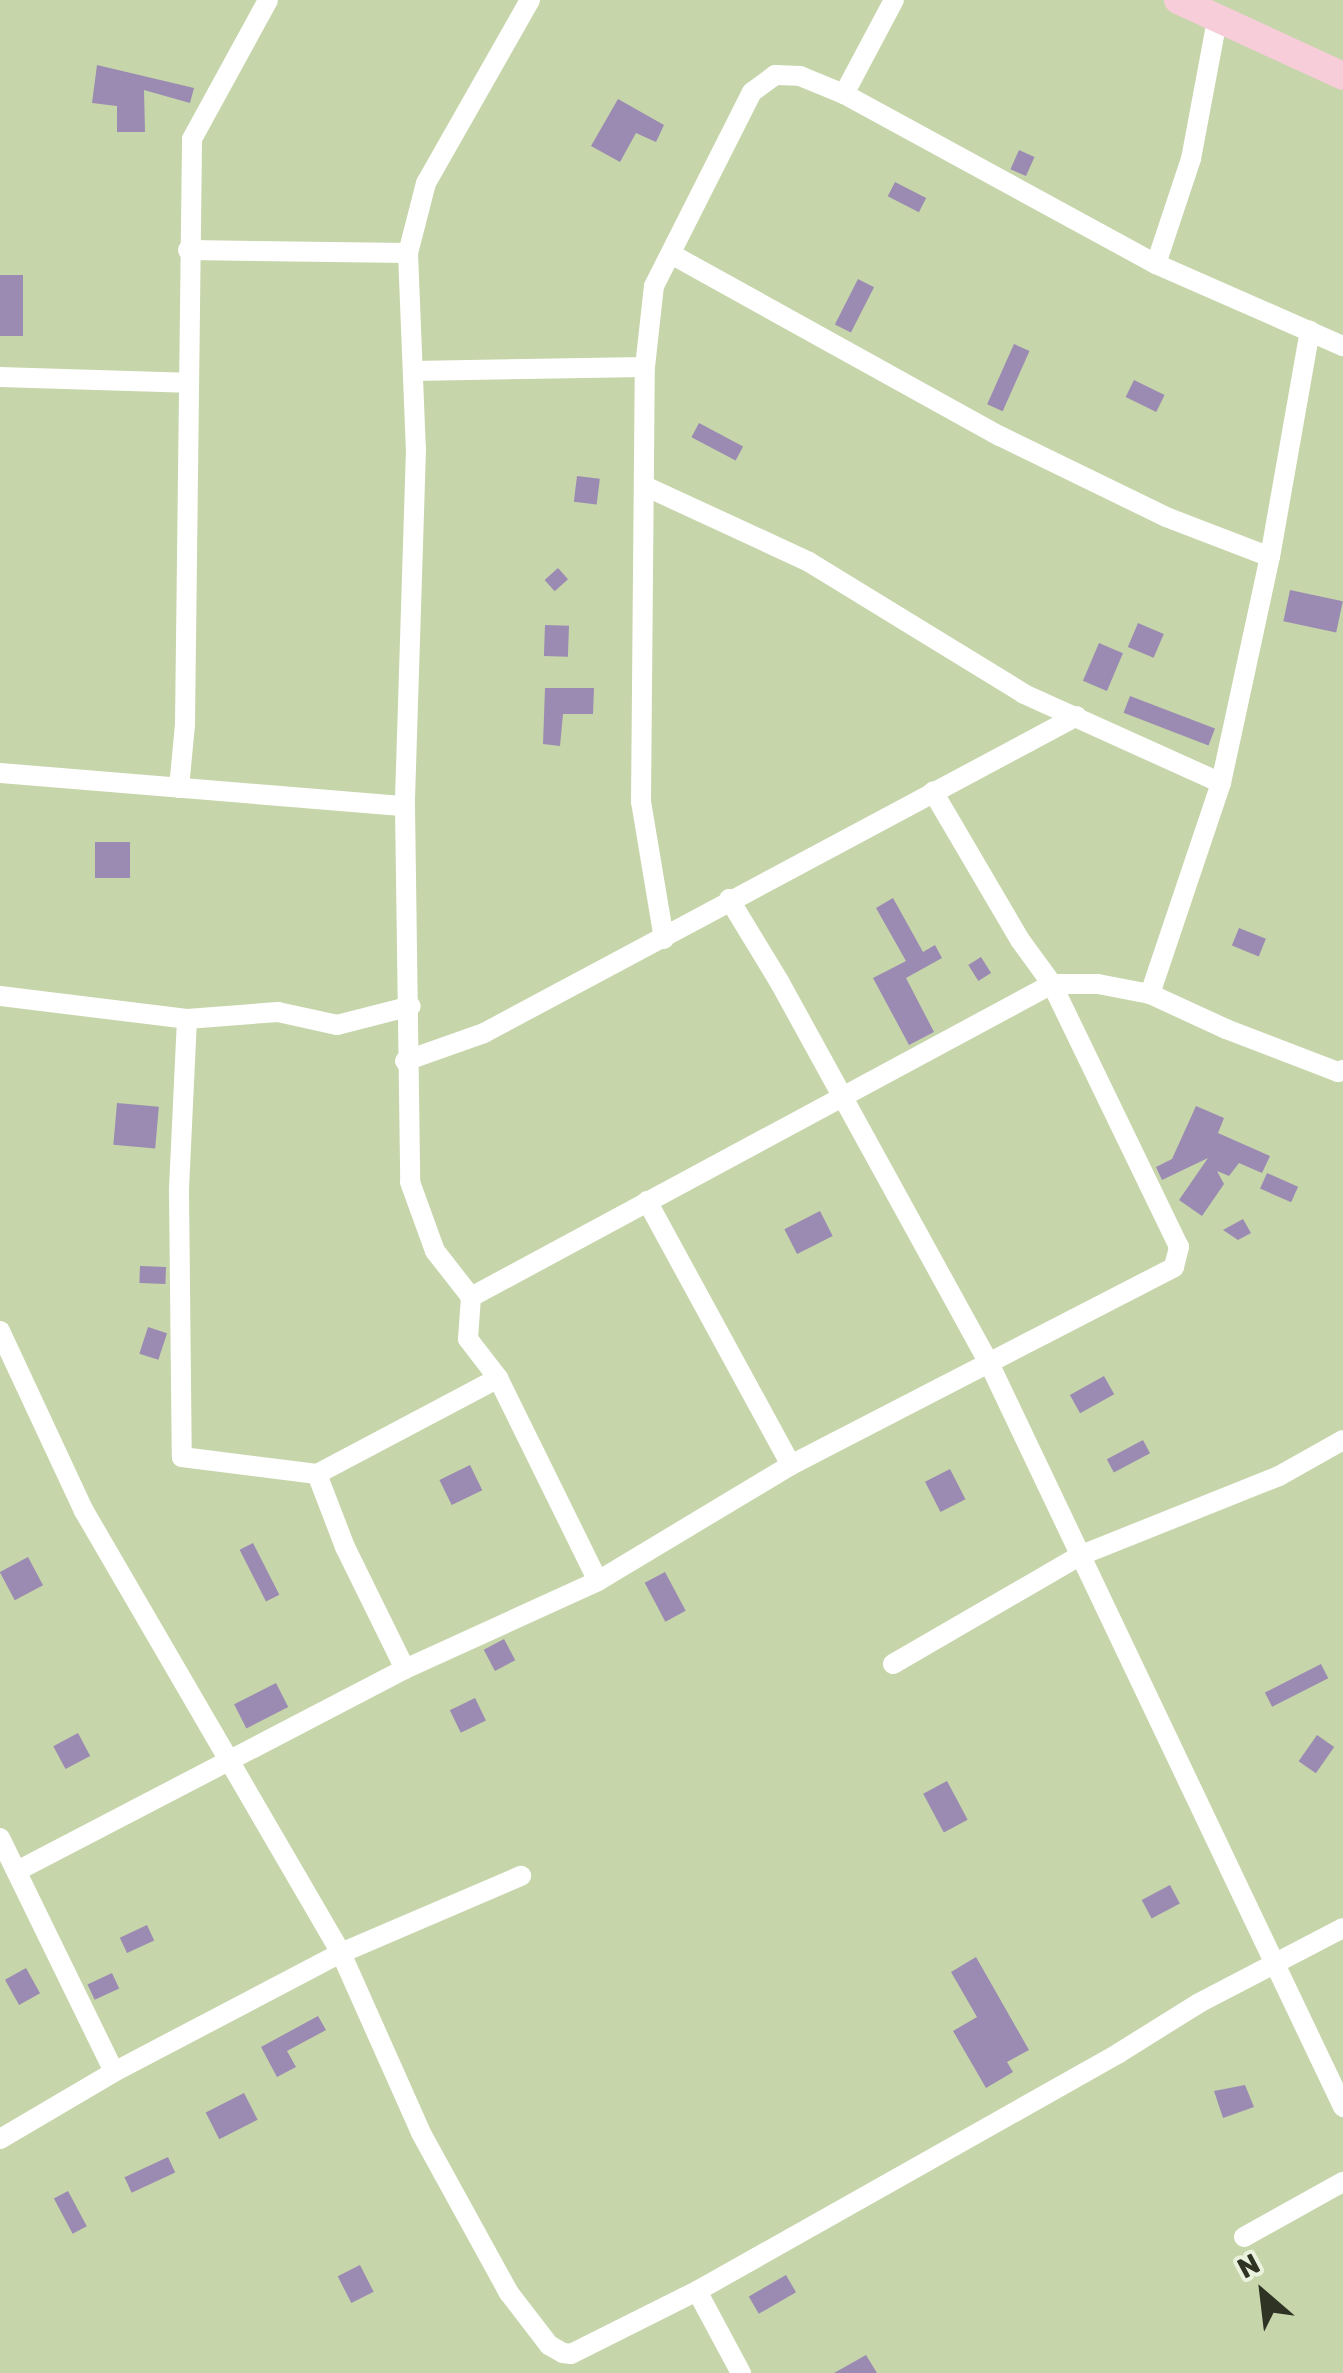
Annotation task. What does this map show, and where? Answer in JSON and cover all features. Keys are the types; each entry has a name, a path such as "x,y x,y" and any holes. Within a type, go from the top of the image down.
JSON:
{"street":[{"path":"179,788 185,724 186,383 192,139 268,0"},
{"path":"530,0 426,183 408,253 416,448 405,806 411,1006 405,1061 410,1182 435,1251 471,1297 468,1339 498,1378 598,1581"},
{"path":"844,94 894,0"},
{"path":"1178,0 1343,76"},
{"path":"1156,264 1191,159 1217,20"},
{"path":"664,939 641,802 645,368 654,286 752,92 775,76 800,76 844,94 1156,264 1343,346"},
{"path":"188,250 408,253"},
{"path":"671,254 1000,436 1166,517 1270,557"},
{"path":"1150,994 1220,783 1270,557 1310,331"},
{"path":"413,371 645,368"},
{"path":"0,378 186,383"},
{"path":"646,486 809,562 1024,694 1220,783"},
{"path":"405,1061 484,1033 1077,716"},
{"path":"0,773 405,806"},
{"path":"16,1871 405,1669 598,1581 791,1465 1166,1275 1179,1260 1179,1246 1052,984 1020,940 932,792"},
{"path":"729,899 989,1363 1343,2107"},
{"path":"471,1297 1052,984 1098,984 1150,994 1226,1028 1338,1072 1343,1070"},
{"path":"0,996 187,1020 278,1012 336,1025 411,1006"},
{"path":"187,1020 179,1191 182,1458 318,1474 498,1378"},
{"path":"647,1201 791,1465"},
{"path":"0,1331 84,1511 233,1760 341,1953 421,2132 509,2293 549,2345 571,2354 697,2291 1120,2053 1198,2003 1343,1928"},
{"path":"893,1664 1079,1556 1279,1476 1343,1440"},
{"path":"318,1474 345,1548 405,1669"},
{"path":"0,1838 114,2072"},
{"path":"0,2139 114,2072 341,1953 521,1876"},
{"path":"1244,2237 1343,2182"},
{"path":"697,2291 741,2373"}],"building":[{"path":"97,65 194,88 190,103 144,90 145,132 117,132 117,106 92,103"},
{"path":"618,99 664,125 656,142 636,133 620,162 591,146"},
{"path":"1019,150 1035,157 1026,176 1010,169"},
{"path":"895,182 926,198 919,212 888,196"},
{"path":"0,275 23,275 23,336 0,336"},
{"path":"858,279 874,287 851,333 835,324"},
{"path":"1014,344 1030,351 1003,411 987,404"},
{"path":"1134,380 1165,395 1156,412 1126,397"},
{"path":"699,423 743,446 736,461 691,437"},
{"path":"577,476 600,479 597,505 574,502"},
{"path":"558,568 568,579 555,591 545,580"},
{"path":"1290,590 1343,601 1336,633 1283,621"},
{"path":"1138,623 1164,634 1154,658 1128,647"},
{"path":"545,625 569,626 568,657 544,656"},
{"path":"1099,643 1123,653 1107,691 1083,681"},
{"path":"545,688 594,688 593,714 563,714 560,746 543,744"},
{"path":"1130,696 1215,729 1209,745 1124,713"},
{"path":"95,842 130,842 130,878 95,878"},
{"path":"893,898 923,952 935,945 942,958 906,978 934,1032 909,1045 873,978 906,961 876,908"},
{"path":"1239,928 1266,939 1259,956 1232,946"},
{"path":"981,957 991,973 978,981 968,965"},
{"path":"117,1103 159,1107 155,1149 113,1145"},
{"path":"1196,1106 1224,1118 1218,1133 1270,1156 1262,1173 1239,1163 1229,1176 1217,1171 1224,1184 1202,1216 1179,1200 1208,1158 1162,1180 1156,1167 1172,1159"},
{"path":"1267,1173 1298,1187 1291,1202 1260,1189"},
{"path":"820,1211 833,1236 797,1254 784,1229"},
{"path":"1243,1219 1251,1233 1238,1240 1223,1230"},
{"path":"140,1266 166,1267 165,1284 139,1283"},
{"path":"148,1327 167,1333 158,1360 139,1354"},
{"path":"1104,1376 1114,1394 1080,1413 1070,1395"},
{"path":"1143,1440 1150,1453 1114,1472 1107,1459"},
{"path":"470,1465 482,1490 452,1505 439,1480"},
{"path":"950,1469 965,1499 940,1512 925,1482"},
{"path":"253,1543 279,1595 266,1601 240,1550"},
{"path":"28,1557 43,1585 15,1600 0,1572"},
{"path":"665,1572 686,1611 665,1622 645,1583"},
{"path":"504,1639 515,1660 495,1671 484,1650"},
{"path":"1321,1664 1328,1678 1272,1707 1265,1693"},
{"path":"276,1683 288,1707 246,1728 234,1704"},
{"path":"475,1698 486,1720 461,1733 450,1710"},
{"path":"78,1733 90,1756 65,1769 53,1746"},
{"path":"1317,1735 1334,1747 1316,1773 1299,1761"},
{"path":"947,1781 968,1820 944,1833 923,1794"},
{"path":"1170,1885 1180,1904 1152,1919 1142,1900"},
{"path":"147,1925 154,1940 127,1953 120,1938"},
{"path":"976,1957 1029,2050 1007,2062 1013,2072 986,2088 953,2031 977,2017 951,1972"},
{"path":"26,1968 40,1993 19,2005 5,1980"},
{"path":"112,1973 119,1988 95,2000 88,1984"},
{"path":"318,2016 326,2030 287,2051 296,2067 277,2077 261,2047"},
{"path":"1245,2085 1254,2107 1223,2118 1214,2091"},
{"path":"244,2093 258,2120 219,2139 206,2113"},
{"path":"168,2157 175,2172 132,2193 124,2177"},
{"path":"68,2191 87,2226 73,2234 54,2199"},
{"path":"360,2265 374,2292 351,2303 338,2276"},
{"path":"786,2275 796,2292 759,2314 749,2296"},
{"path":"866,2355 877,2373 834,2373"}]}
